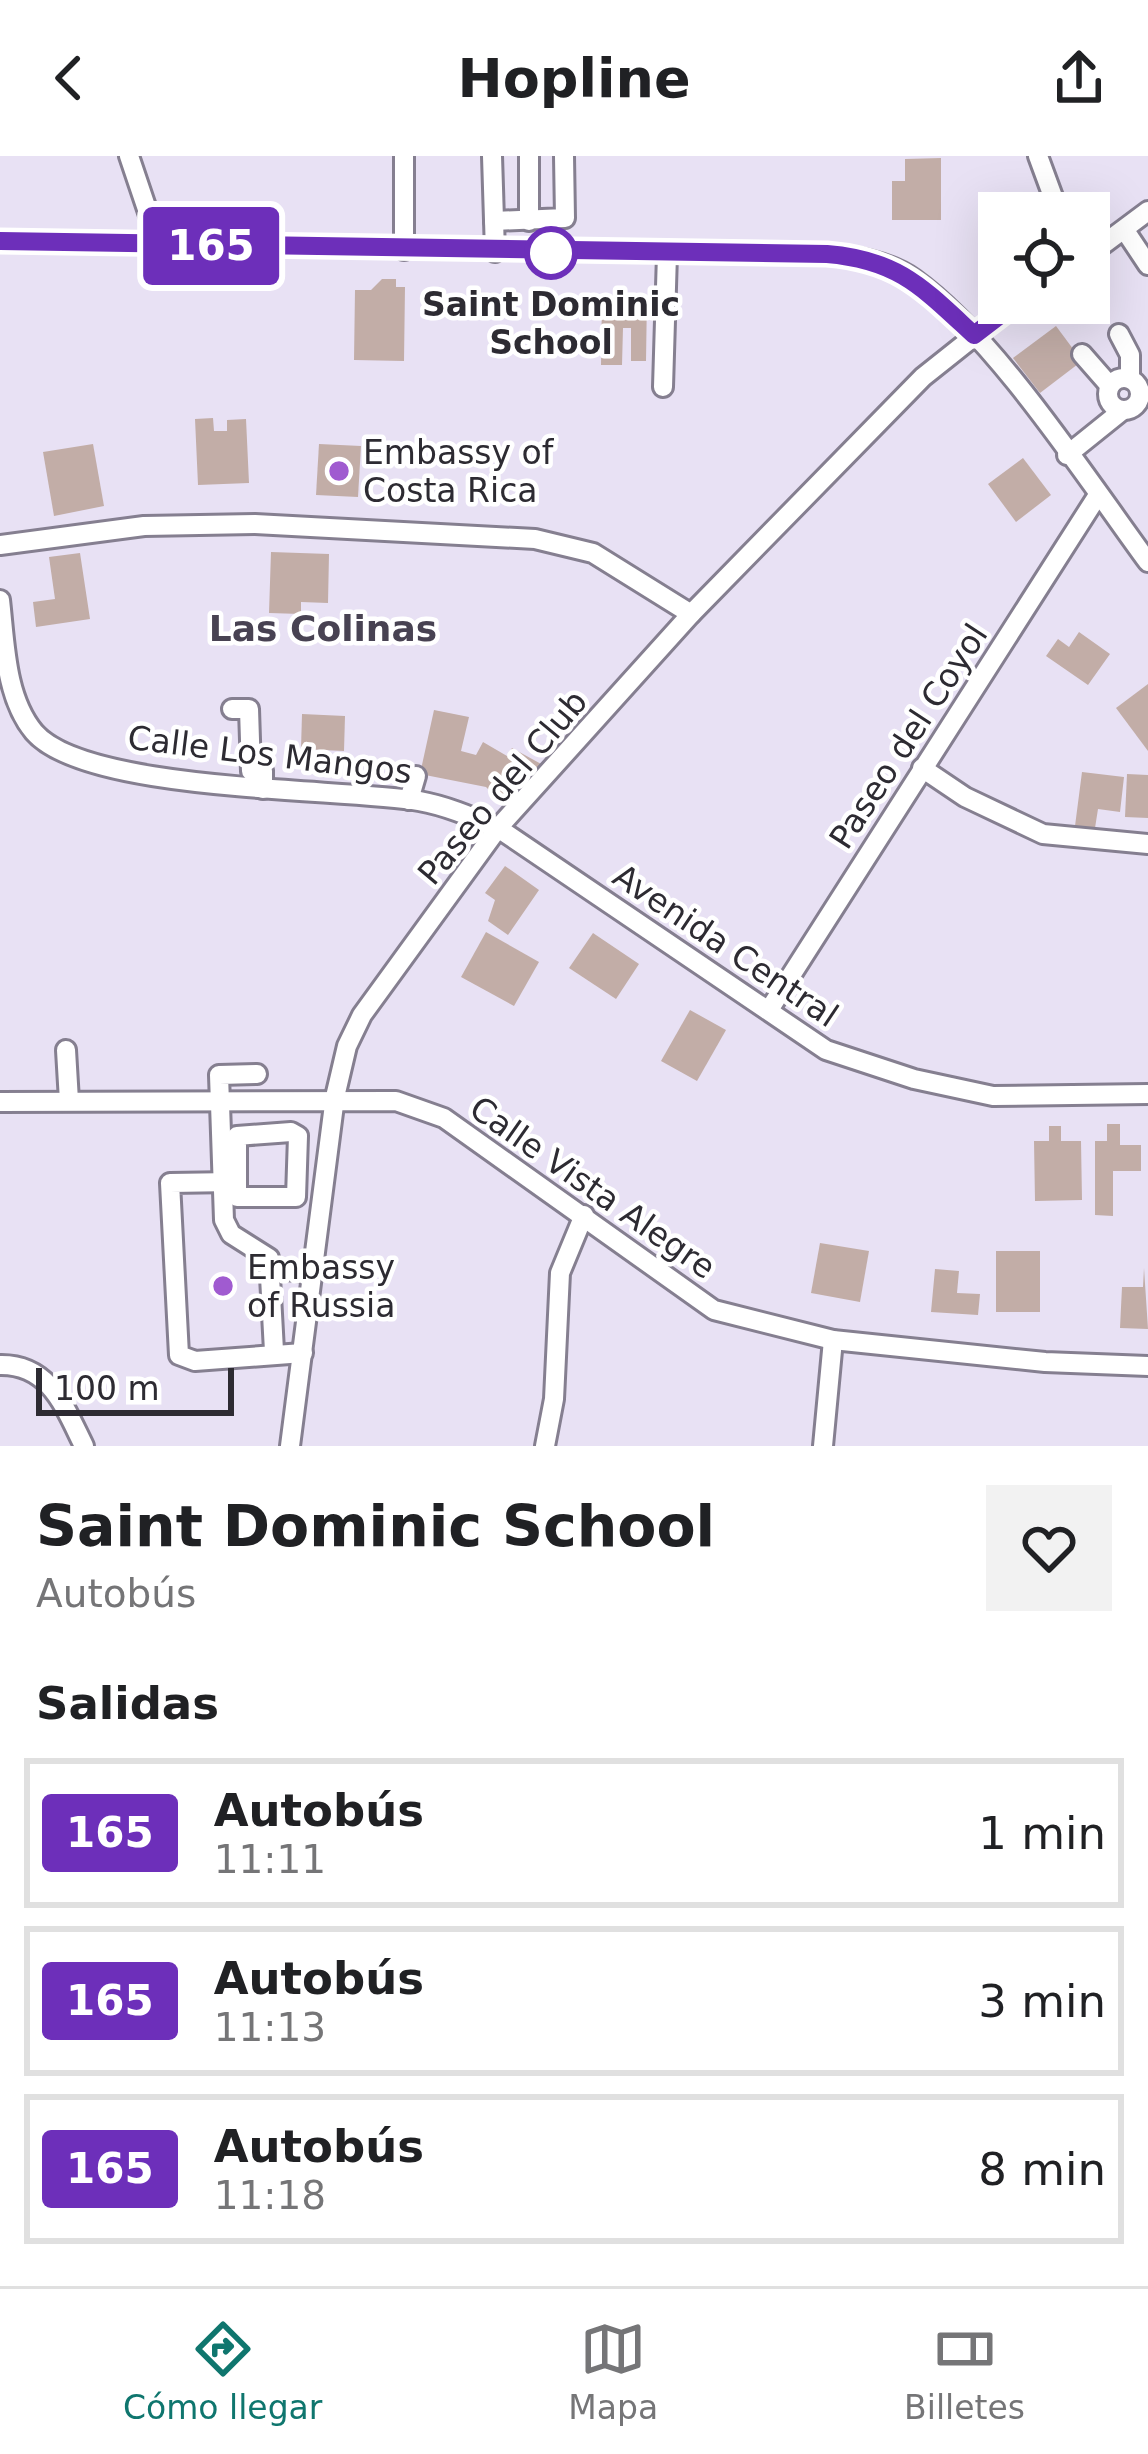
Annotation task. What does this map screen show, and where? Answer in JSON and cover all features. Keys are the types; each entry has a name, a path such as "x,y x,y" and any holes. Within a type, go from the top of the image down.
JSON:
{"street":[{"path":"129,156 159,245"},
{"path":"404,156 404,250"},
{"path":"529,156 529,221"},
{"path":"494,221 566,218 564,156"},
{"path":"1038,156 1051,192"},
{"path":"486,161 494,221 489,252"},
{"path":"486,161 489,252"},
{"path":"1110,242 1148,211"},
{"path":"1126,232 1148,265"},
{"path":"0,241 827,254 884,263 914,279 974,335 1148,562"},
{"path":"663,387 668,254"},
{"name":"Paseo del Club","path":"290,1446 334,1097 347,1046 362,1015 498,828 691,614 850,447 988,324"},
{"path":"1067,455 1140,398 1130,379 1130,355 1119,334"},
{"path":"1082,354 1111,386 1110,402 1124,410"},
{"path":"1111,386 1130,379"},
{"name":"Paseo del Coyol","path":"770,1010 1098,495"},
{"path":"0,545 144,526 254,524 535,539 593,553 691,614"},
{"name":"Calle Los Mangos","path":"0,600 18,706 36,734 61,752 107,765 263,789 409,800 498,828"},
{"path":"232,709 249,709 251,771 262,771 263,789"},
{"path":"922,768 965,797 1043,833 1148,844"},
{"path":"409,800 416,776"},
{"name":"Avenida Central","path":"498,828 826,1050 914,1079 993,1096 1148,1094"},
{"path":"66,1050 69,1101"},
{"path":"257,1074 219,1075 228,1182 244,1200 296,1197 298,1136 236,1136 228,1182 224,1220 231,1234 264,1252 274,1352"},
{"name":"Calle Vista Alegre","path":"0,1102 334,1097 397,1101 444,1118 714,1310 833,1340 1045,1363 1148,1366"},
{"path":"228,1182 170,1184 179,1354 195,1361 303,1353"},
{"path":"545,1446 554,1399 560,1273 584,1215"},
{"path":"269,1268 313,1273"},
{"path":"823,1446 833,1340"},
{"path":"0,1365 34,1371 56,1390 83,1446"}],"building":[{"path":"941,158 941,220 892,220 892,181 905,181 905,159"},
{"path":"382,279 396,279 396,287 405,287 404,361 354,360 355,290 371,290"},
{"path":"602,295 647,296 646,361 631,361 631,328 623,328 622,365 601,365"},
{"path":"1056,326 1082,361 1040,393 1013,358"},
{"path":"213,418 214,431 227,431 227,420 246,419 249,483 198,485 195,419"},
{"path":"93,444 104,506 54,516 43,452"},
{"name":"Embassy of Costa Rica","path":"319,444 361,446 358,497 316,495"},
{"path":"1023,458 1051,495 1016,522 988,484"},
{"path":"271,552 329,554 328,603 301,602 301,614 269,613"},
{"path":"80,553 90,619 36,627 33,602 55,599 49,557"},
{"path":"1079,632 1110,654 1088,685 1046,656 1058,639 1069,647"},
{"path":"1148,684 1148,751 1116,708"},
{"path":"434,710 469,717 461,751 476,755 483,742 507,756 512,748 543,765 503,804 486,787 420,774"},
{"path":"302,714 345,716 344,751 301,749"},
{"path":"1082,772 1124,777 1120,812 1098,809 1095,828 1075,826"},
{"path":"1127,774 1148,775 1148,818 1125,817"},
{"path":"505,866 539,890 508,935 488,921 495,900 485,893"},
{"path":"486,932 539,962 514,1006 461,977"},
{"path":"593,933 639,964 616,999 569,968"},
{"path":"690,1010 726,1030 697,1081 661,1061"},
{"path":"1107,1124 1120,1124 1120,1145 1141,1145 1141,1171 1113,1171 1113,1216 1095,1215 1095,1141 1107,1141"},
{"path":"1049,1126 1061,1126 1061,1141 1081,1141 1082,1200 1035,1201 1034,1141 1049,1141"},
{"path":"820,1243 869,1251 860,1302 811,1293"},
{"path":"996,1251 1040,1251 1040,1312 996,1312"},
{"path":"1144,1268 1148,1329 1120,1328 1122,1287 1143,1287"},
{"path":"935,1269 959,1271 957,1293 980,1294 978,1315 931,1312"}],"bus line":[{"name":"165","path":"0,241 854,256 884,263 914,279 974,335 988,324"}],"place":[{"name":"Saint Dominic School","path":"551,253"},
{"name":"Embassy of Costa Rica","path":"339,471"},
{"name":"Embassy of Russia","path":"223,1286"}],"district":[{"name":"Las Colinas","path":"323,628"}]}
